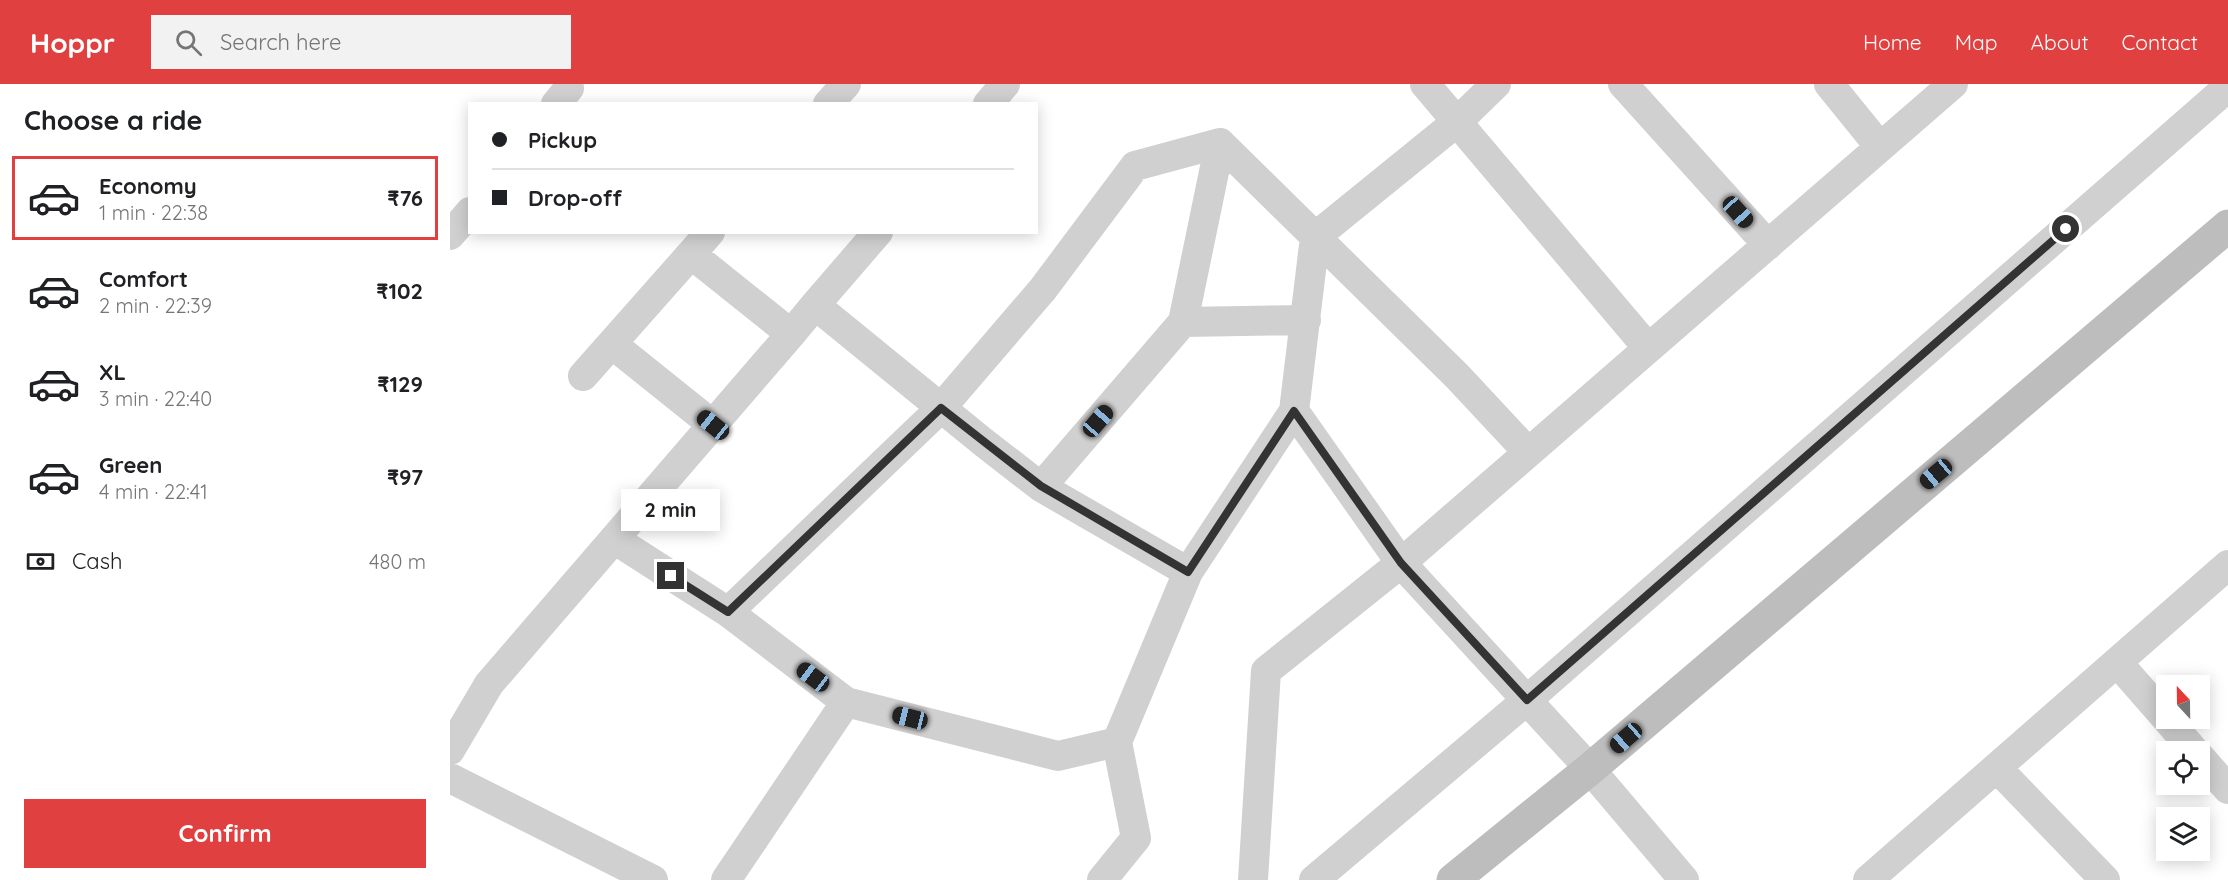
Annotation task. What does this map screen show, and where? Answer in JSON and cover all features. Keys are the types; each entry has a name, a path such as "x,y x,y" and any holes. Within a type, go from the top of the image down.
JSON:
{"street":[{"path":"830,102 846,84"},
{"path":"990,102 1005,84"},
{"path":"1425,84 1648,348"},
{"path":"1102,880 1136,838 1117,742 1188,572 1294,411 1315,237 1458,121 1496,84"},
{"path":"1623,84 1768,245"},
{"path":"1829,84 1880,147"},
{"path":"1253,880 1266,671 1401,563 1953,84"},
{"path":"1314,880 1527,700 2228,87"},
{"path":"1220,143 1457,376 1528,452"},
{"path":"1041,486 1183,322 1220,143"},
{"path":"728,612 941,408 1043,289 1135,166 1220,143"},
{"path":"450,235 468,214"},
{"path":"1453,880 1590,769 2228,226"},
{"path":"450,750 489,684 876,234"},
{"path":"583,376 701,243 791,334"},
{"path":"815,305 1041,486 1188,572"},
{"path":"1183,322 1306,320"},
{"path":"612,344 713,425"},
{"path":"1294,411 1401,563 1590,769 1684,880"},
{"path":"615,539 728,612 846,702 1058,756 1117,742"},
{"path":"1876,877 2228,565"},
{"path":"2117,662 2156,707"},
{"path":"726,880 846,702"},
{"path":"2175,729 2186,741"},
{"path":"1997,768 2105,880"},
{"path":"2210,769 2228,789"},
{"path":"450,778 653,880"}],"route":[{"path":"671,576 728,612 941,408 1041,486 1188,572 1294,411 1401,563 1527,700 2066,229"}]}
